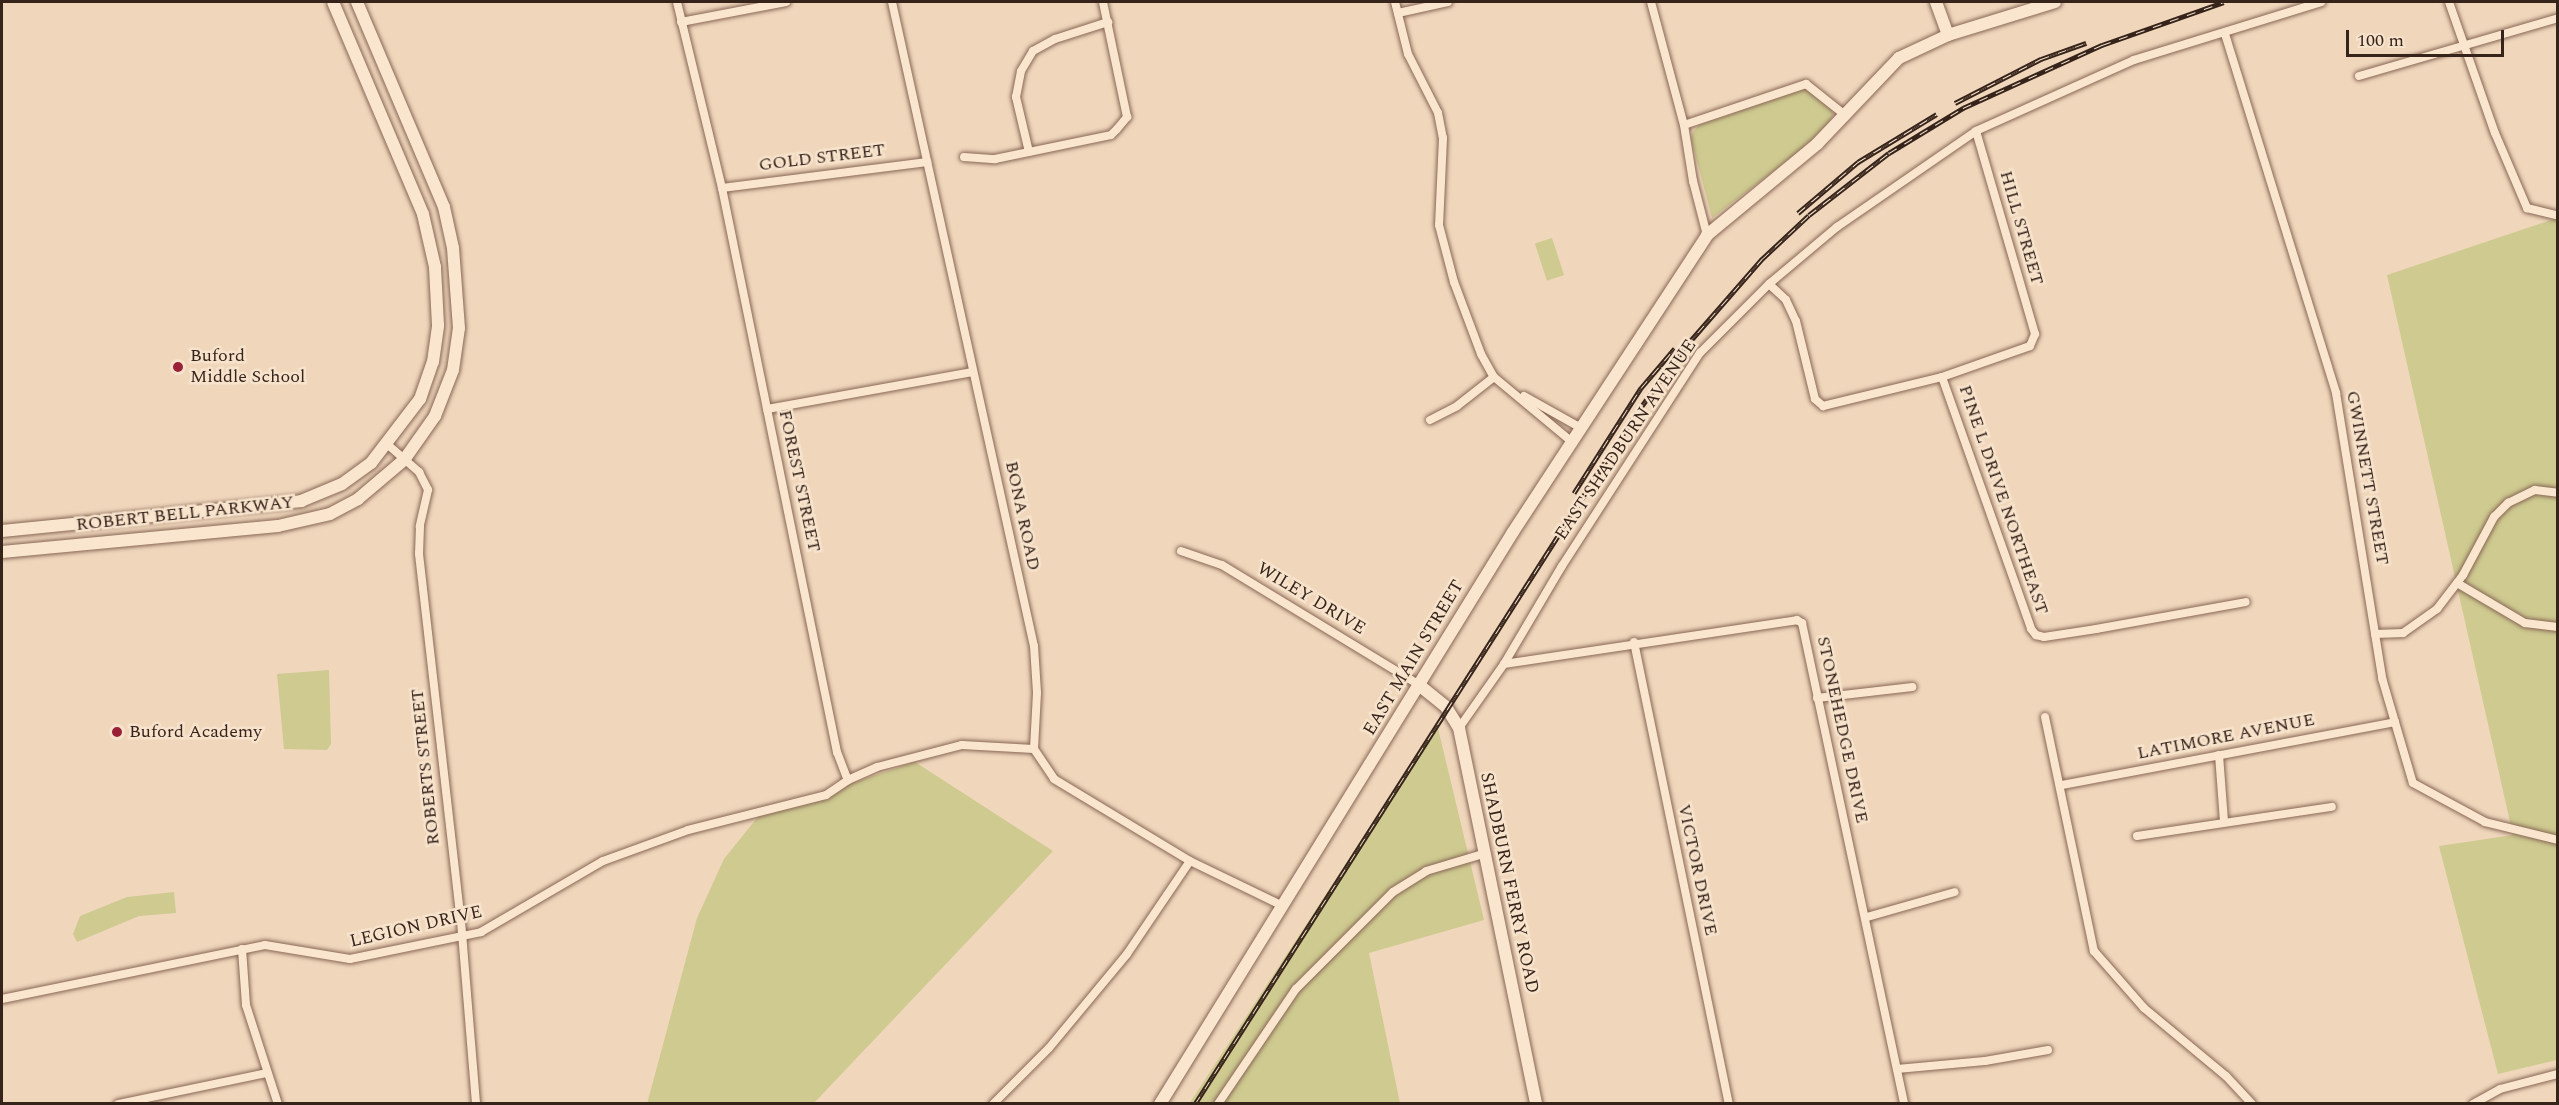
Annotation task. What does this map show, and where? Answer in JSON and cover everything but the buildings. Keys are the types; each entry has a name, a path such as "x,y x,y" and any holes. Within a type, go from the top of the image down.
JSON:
{"street":[{"name":"ROBERT BELL PARKWAY","path":"2,531 301,501 342,484 371,463 420,399 433,362 438,325 435,267 423,214 333,2"},
{"name":"ROBERT BELL PARKWAY","path":"2,552 278,526 312,518 358,499 404,460 435,416 453,370 459,293 444,207 357,2"},
{"name":"FOREST STREET","path":"677,2 722,188 837,752 848,780"},
{"path":"681,22 786,2"},
{"name":"BONA ROAD","path":"892,2 1034,646 1038,693 1034,749"},
{"path":"964,157 995,159 1110,135 1127,117 1103,2"},
{"path":"1395,2 1408,54 1438,113 1443,138 1439,225 1454,282 1481,354 1494,377 1572,442"},
{"path":"1398,13 1448,2"},
{"path":"1651,2 1684,125 1693,181 1707,236"},
{"path":"1936,2 1948,34"},
{"name":"EAST MAIN STREET","path":"1160,1104 1572,442 1707,236 1817,144 1899,58 1948,34 2055,2"},
{"name":"EAST SHADBURN AVENUE","path":"1459,728 1504,664 1562,566 1700,353 1769,284 1837,228 1976,131 2134,60 2225,34 2321,2"},
{"path":"2449,2 2527,208 2558,216"},
{"path":"2359,76 2558,18"},
{"path":"1029,152 1016,97 1021,71 1033,51 1055,39 1108,22"},
{"name":"GWINNETT STREET","path":"2225,34 2336,393 2375,634 2395,722 2413,783 2485,822 2558,840"},
{"path":"1684,125 1806,84 1845,115"},
{"name":"HILL STREET","path":"1942,377 2030,346 2035,334 1976,131"},
{"name":"GOLD STREET","path":"722,188 927,162"},
{"path":"1769,284 1786,300 1796,321 1815,399 1823,406 1942,377"},
{"path":"767,409 973,372"},
{"path":"1430,420 1457,406 1494,377"},
{"name":"PINE L DRIVE NORTHEAST","path":"1942,377 2031,629 2036,634 2044,638 2246,602"},
{"path":"1513,391 1581,428"},
{"name":"ROBERTS STREET","path":"387,444 419,472 428,490 420,526 419,554 462,936 476,1104"},
{"path":"2375,634 2403,633 2421,623 2457,583 2494,516 2508,503 2535,490 2558,493"},
{"name":"WILEY DRIVE","path":"1181,551 1222,565 1419,685"},
{"path":"2457,583 2525,623 2558,627"},
{"name":"STONEHEDGE DRIVE","path":"1504,664 1634,642 1797,620 1802,623 1867,917 1904,1104"},
{"name":"VICTOR DRIVE","path":"1634,642 1729,1104"},
{"name":"SHADBURN FERRY ROAD","path":"1419,685 1446,707 1459,728 1536,1104"},
{"path":"1817,698 1912,687"},
{"path":"2045,717 2062,785 2094,951 2145,1008 2226,1076 2252,1104"},
{"name":"LATIMORE AVENUE","path":"2062,785 2395,722"},
{"path":"848,780 877,767 962,746 1034,749 1054,779 1190,861 1283,906"},
{"path":"2219,756 2224,821"},
{"name":"LEGION DRIVE","path":"2,999 265,945 350,959 462,936 502,922 603,861 688,830 826,795 848,780"},
{"path":"2137,836 2224,821 2332,807"},
{"path":"1218,1104 1296,989 1393,892 1425,871 1483,854"},
{"path":"993,1104 1049,1048 1127,954 1190,861"},
{"path":"1867,917 1955,892"},
{"path":"242,949 246,1005 266,1073 278,1104"},
{"path":"1897,1069 1985,1061 2048,1050"},
{"path":"118,1104 266,1073"},
{"path":"2473,1104 2500,1089 2558,1074"}],"shaded area":[{"path":"1807,88 1831,108 1833,115 1828,124 1801,150 1712,218 1691,138 1693,132 1699,125"},
{"path":"2557,218 2557,1060 2498,1074 2439,846 2513,835 2387,275"},
{"path":"1552,238 1564,275 1547,281 1535,244"},
{"path":"329,670 331,744 327,750 284,749 277,674"},
{"path":"1437,724 1484,920 1369,953 1400,1103 1189,1104"},
{"path":"915,762 1053,851 814,1103 647,1104 697,918 724,859 761,813"},
{"path":"174,892 176,913 139,916 77,942 73,934 80,916 127,897"}],"railway":[{"path":"1195,1104 1636,414 1686,346 1762,259 1809,215 1889,153 1963,108 2102,45 2224,2"},
{"path":"1955,103 2041,59 2086,43"},
{"path":"1798,213 1858,162 1937,114"},
{"path":"1574,493 1641,388 1675,348"}],"place":[{"name":"Buford Middle School","path":"178,367"},
{"name":"Buford Academy","path":"117,732"}]}
